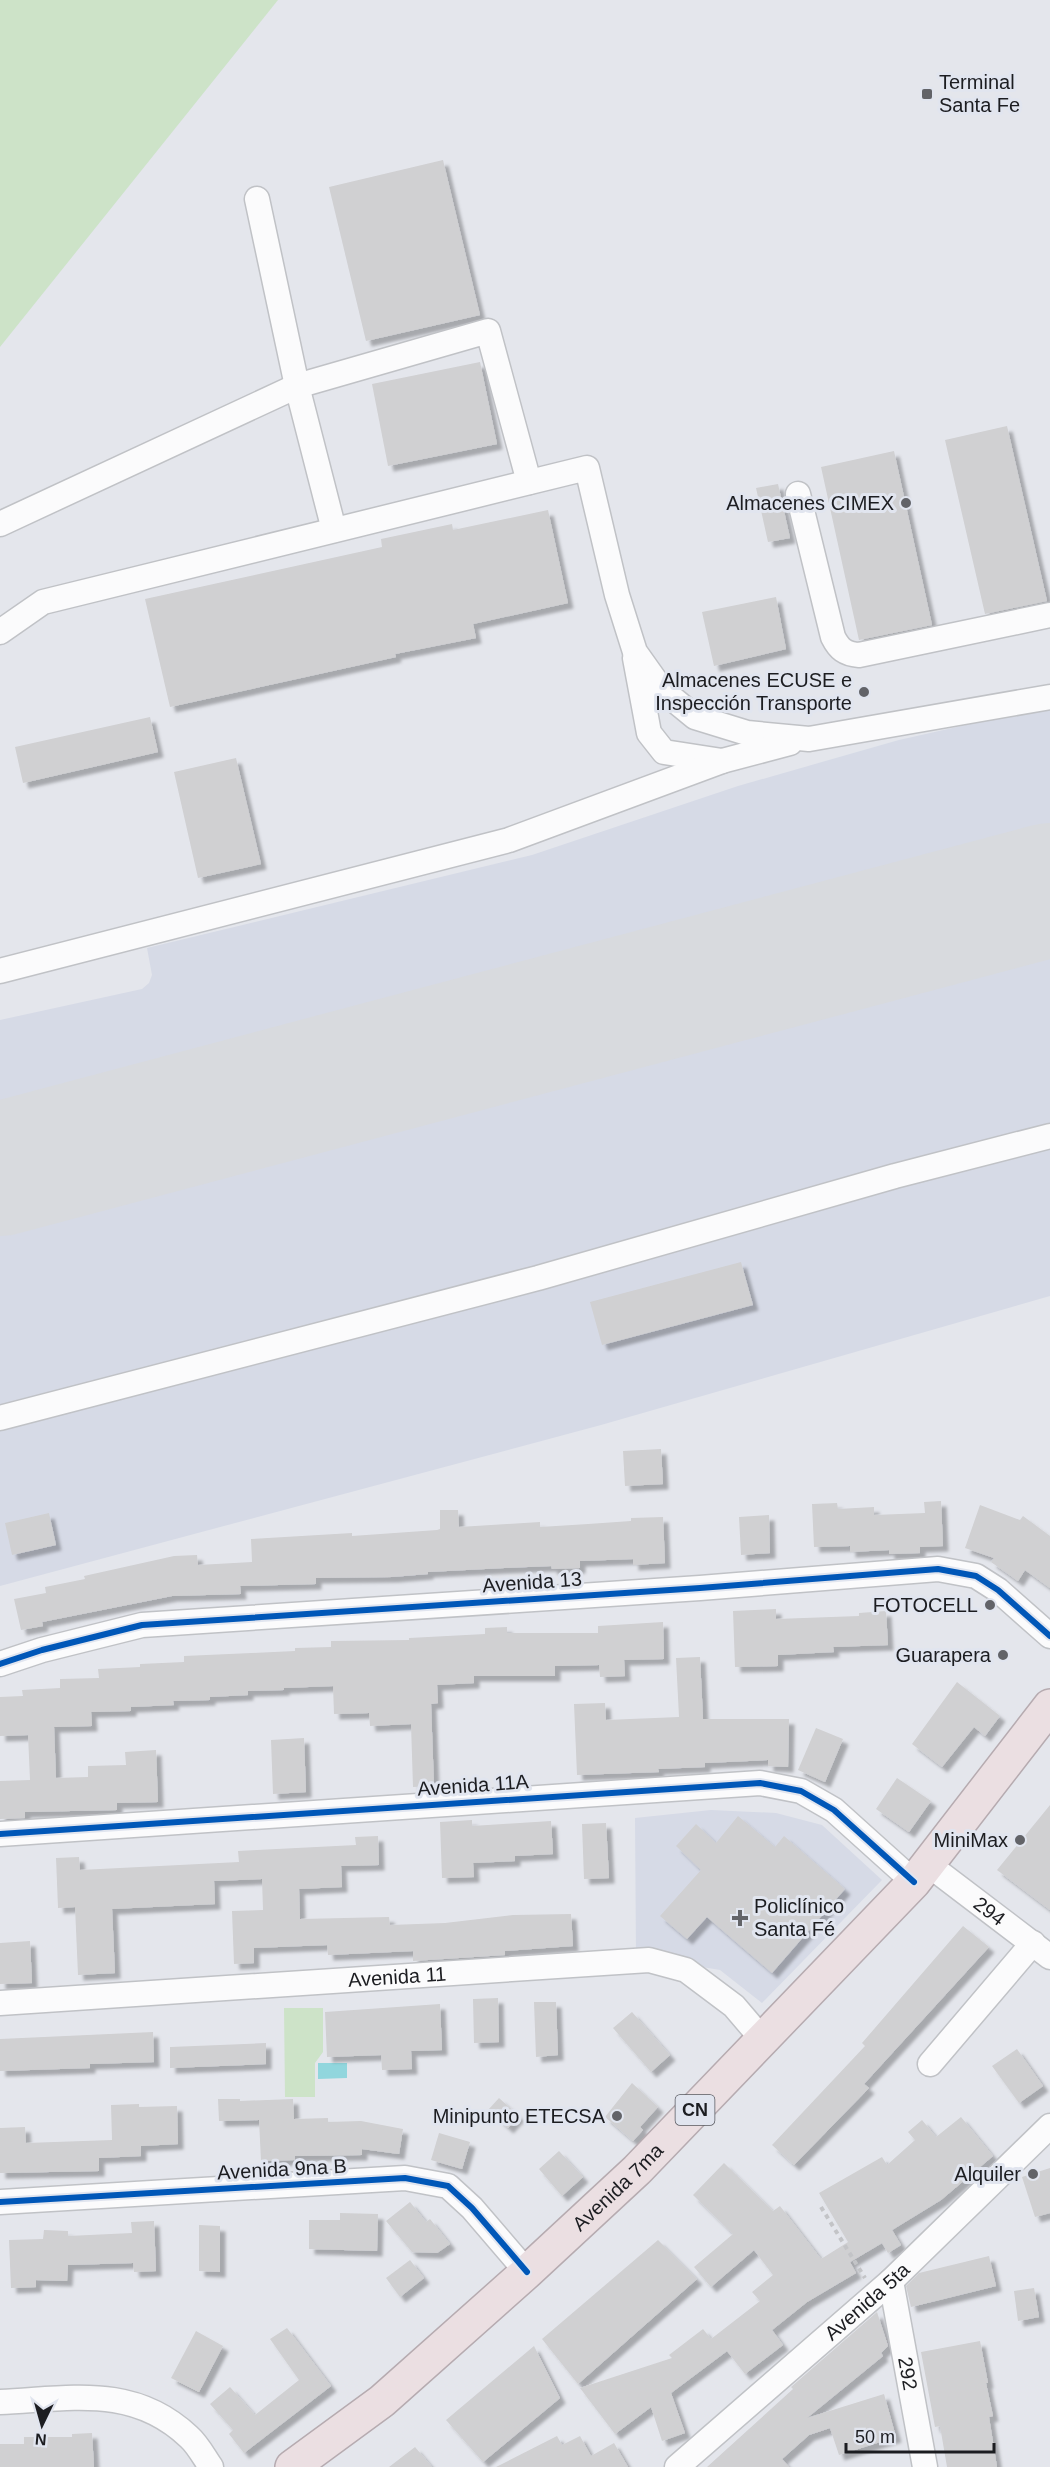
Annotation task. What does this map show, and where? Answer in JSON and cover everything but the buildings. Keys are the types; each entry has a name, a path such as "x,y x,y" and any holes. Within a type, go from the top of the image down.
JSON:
{"highway":[{"name":"Avenida 7ma","path":"292,2467 382,2401 637,2170 921,1874 1050,1706"}],"street":[{"path":"256,199 297,386 334,530"},
{"path":"0,524 297,386 488,331 529,482"},
{"path":"0,632 43,602 587,468 616,595 634,652 649,733 664,752 722,761"},
{"path":"798,494 832,637 839,648 849,654 859,655 1050,615"},
{"path":"634,652 662,690 696,717 747,733 809,739"},
{"path":"0,971 508,840 722,761 809,739 1050,697"},
{"path":"0,1418 538,1278 895,1176 1050,1136"},
{"name":"Avenida 13","path":"0,1664 42,1650 142,1625 700,1588 938,1569 976,1576 998,1590 1050,1636"},
{"name":"Avenida 11A","path":"0,1834 760,1783 801,1791 834,1810 921,1874"},
{"name":"294","path":"921,1874 1042,1950"},
{"path":"930,2064 1042,1950"},
{"name":"Avenida 11","path":"0,2003 649,1960 686,1970 734,2006 763,2040"},
{"name":"Avenida 5ta","path":"677,2467 883,2288 1050,2126"},
{"name":"Avenida 9na B","path":"0,2202 405,2178 448,2186 472,2208 527,2272"},
{"name":"292","path":"883,2288 925,2467"},
{"path":"0,2402 94,2397 136,2403 156,2413 190,2438 211,2467"}],"path":[{"path":"821,2207 883,2288"}],"shaded area":[{"path":"1050,706 1050,1296 601,1425 0,1586 0,1020 142,989 149,983 152,975 147,948 532,855 738,786 899,740"},
{"name":"Policlínico Santa Fé","path":"711,1810 776,1813 822,1825 882,1880 762,2003 720,1970 636,1956 635,1818"}],"green space":[{"path":"0,0 278,0 0,347"},
{"path":"284,2008 323,2008 323,2052 315,2063 315,2097 285,2097"}],"water":[{"path":"318,2063 347,2063 347,2078 318,2079"}],"runway":[{"path":"0,1169 1050,890"}],"cycle path":[{"path":"0,1664 42,1650 142,1625 700,1588 938,1569 976,1576 998,1590 1050,1636"},
{"path":"0,1834 760,1783 801,1791 834,1810 914,1882"},
{"path":"0,2202 405,2178 448,2186 472,2208 527,2272"}],"place":[{"name":"Terminal Santa Fe","path":"927,94"},
{"name":"Almacenes CIMEX","path":"906,503"},
{"name":"Almacenes ECUSE e Inspección Transporte","path":"864,692"},
{"name":"FOTOCELL","path":"990,1605"},
{"name":"Guarapera","path":"1003,1655"},
{"name":"MiniMax","path":"1020,1840"},
{"name":"Policlínico Santa Fé","path":"740,1918"},
{"name":"Minipunto ETECSA","path":"617,2116"},
{"name":"Alquiler","path":"1033,2174"}]}
